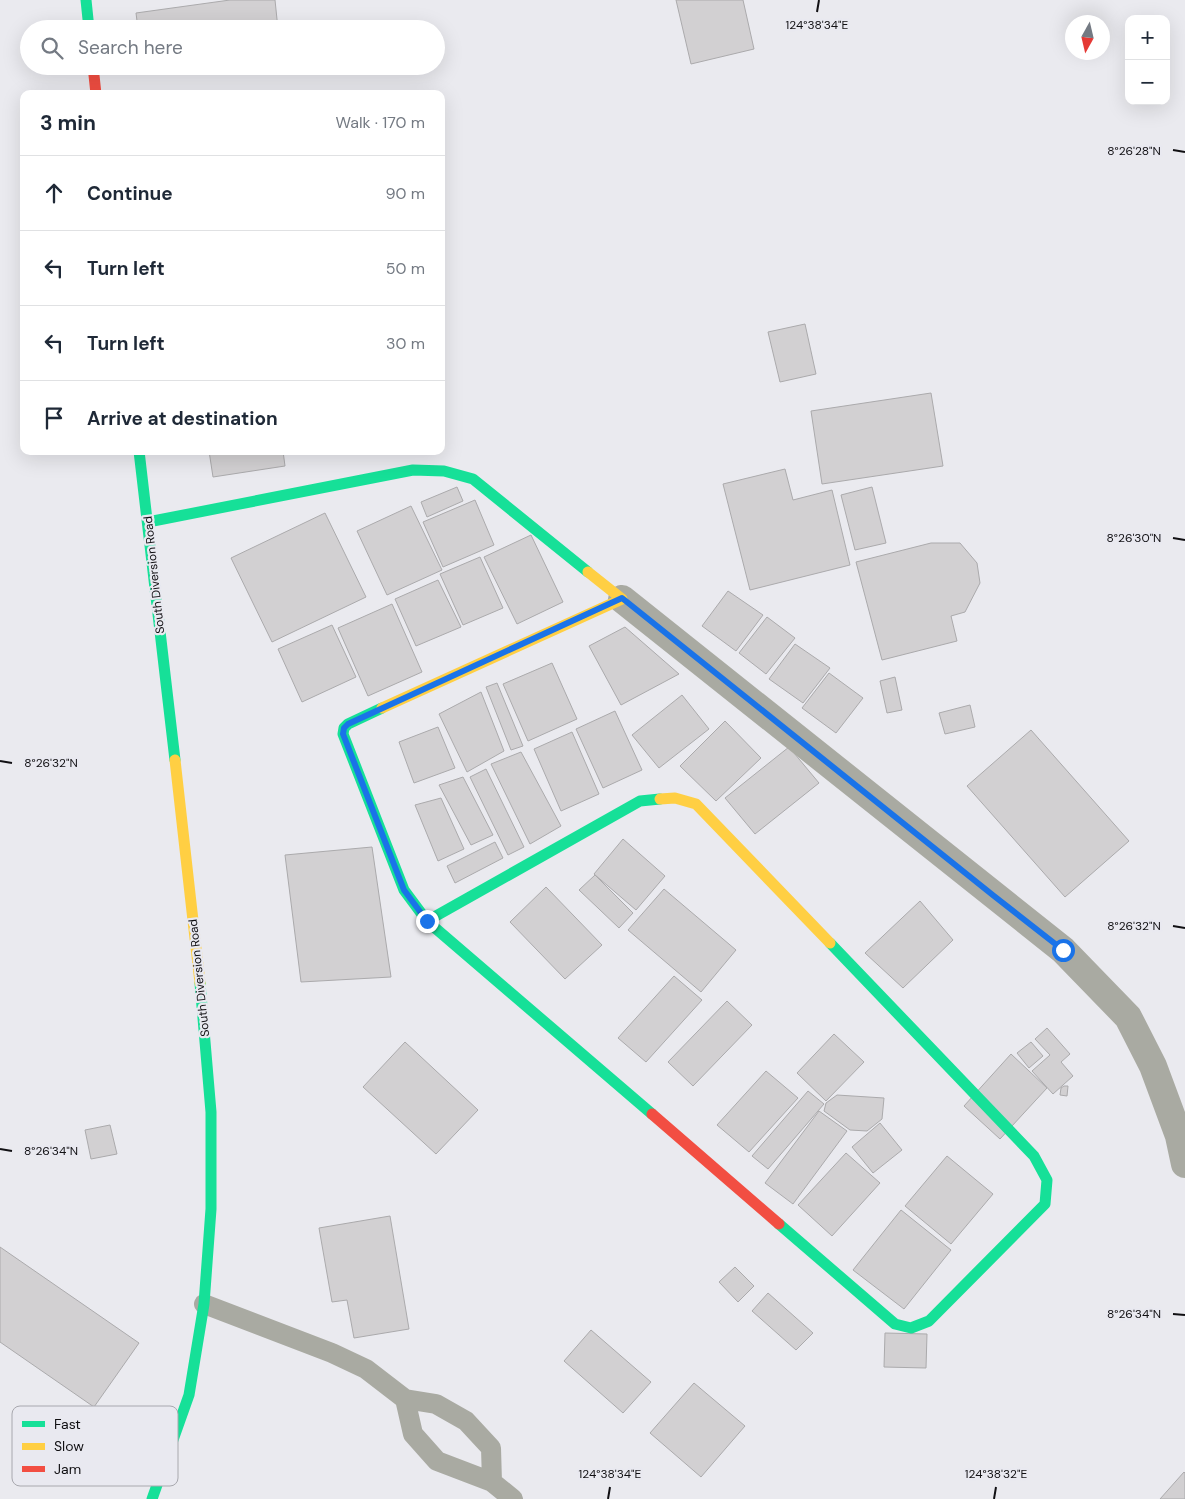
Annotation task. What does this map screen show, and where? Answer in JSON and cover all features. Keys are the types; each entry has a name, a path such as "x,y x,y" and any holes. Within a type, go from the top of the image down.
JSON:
{"street":[{"path":"86,0 88,20"},
{"path":"94,75 96,90"},
{"name":"South Diversion Road","path":"140,455 202,1000 211,1112 211,1209 204,1304 190,1395 178,1428"},
{"path":"148,522 413,470 444,471 473,479 1063,950 1128,1016 1153,1066 1179,1136 1185,1164"},
{"path":"427,921 640,801 675,798 696,804 1034,1156 1047,1180 1045,1204 929,1322 911,1328 895,1324 427,921 404,890 343,734 344,728 348,724 622,598"},
{"name":"South Diversion Road","path":"152,1499 157,1486"}],"lane":[{"path":"204,1304 332,1353 366,1369 405,1399 436,1404 466,1421 491,1448 492,1482"},
{"path":"405,1399 413,1434 437,1461 492,1482 513,1499"}],"building":[{"path":"230,0 275,0 277,20 137,20 136,13"},
{"path":"676,0 743,0 754,49 691,64"},
{"path":"805,324 816,374 780,382 768,332"},
{"path":"931,393 943,466 822,484 811,411"},
{"path":"210,455 284,455 285,466 213,477"},
{"path":"785,469 793,500 832,490 850,565 750,590 723,484"},
{"path":"457,487 463,501 427,517 421,502"},
{"path":"872,487 886,543 855,550 841,495"},
{"path":"475,500 494,545 443,567 423,522"},
{"path":"411,506 442,570 387,595 357,531"},
{"path":"325,513 366,597 272,642 231,558"},
{"path":"531,535 563,602 517,624 484,557"},
{"path":"931,543 960,543 977,563 980,583 965,612 951,616 957,641 882,660 856,562"},
{"path":"480,557 503,608 463,625 440,574"},
{"path":"438,580 461,627 416,646 395,599"},
{"path":"728,591 763,615 736,651 702,626"},
{"path":"392,604 422,672 368,696 338,628"},
{"path":"767,617 795,638 766,674 739,653"},
{"path":"332,625 356,677 302,702 278,649"},
{"path":"625,627 679,674 621,705 589,646"},
{"path":"795,644 830,668 803,703 769,679"},
{"path":"552,663 577,719 528,741 503,684"},
{"path":"829,673 863,698 836,733 802,708"},
{"path":"895,677 902,710 887,713 880,681"},
{"path":"497,683 523,746 511,750 486,687"},
{"path":"481,692 504,751 467,772 439,714"},
{"path":"682,695 709,729 659,768 632,735"},
{"path":"970,705 975,727 945,734 939,713"},
{"path":"615,711 642,770 603,788 576,729"},
{"path":"725,721 761,758 716,801 680,766"},
{"path":"438,727 455,768 414,783 399,742"},
{"path":"1031,730 1129,841 1065,897 967,786"},
{"path":"572,732 599,794 561,811 534,749"},
{"path":"789,747 819,783 755,834 725,798"},
{"path":"521,752 561,826 530,844 491,764"},
{"path":"486,769 524,847 508,855 470,777"},
{"path":"463,777 493,835 471,845 439,785"},
{"path":"441,798 464,849 438,861 415,805"},
{"path":"623,839 665,876 636,910 594,874"},
{"path":"495,842 503,858 455,883 447,866"},
{"path":"372,847 391,977 301,982 285,855"},
{"path":"595,875 633,913 619,928 579,890"},
{"path":"546,887 602,945 565,979 510,922"},
{"path":"664,889 736,950 701,992 628,930"},
{"path":"920,901 953,940 903,988 865,953"},
{"path":"674,976 702,1000 646,1062 618,1038"},
{"path":"727,1001 752,1025 693,1086 668,1062"},
{"path":"1047,1028 1070,1054 1061,1062 1073,1076 1053,1094 1032,1071 1050,1055 1035,1039"},
{"path":"834,1034 864,1062 826,1101 797,1073"},
{"path":"405,1042 478,1110 436,1154 363,1087"},
{"path":"1031,1042 1043,1056 1029,1068 1017,1053"},
{"path":"1011,1054 1047,1088 1000,1139 964,1106"},
{"path":"766,1071 798,1098 749,1152 717,1125"},
{"path":"1068,1086 1067,1096 1060,1095 1061,1088"},
{"path":"808,1091 824,1104 768,1169 752,1156"},
{"path":"837,1095 884,1098 882,1119 867,1131 850,1130 824,1111 826,1103"},
{"path":"819,1111 847,1131 793,1204 765,1183"},
{"path":"880,1123 902,1150 873,1173 852,1147"},
{"path":"110,1125 117,1154 91,1159 85,1130"},
{"path":"846,1153 880,1183 832,1236 798,1205"},
{"path":"947,1156 993,1194 951,1244 905,1206"},
{"path":"901,1210 951,1250 904,1309 853,1270"},
{"path":"390,1216 409,1329 354,1338 347,1300 332,1302 319,1228"},
{"path":"0,1247 139,1343 95,1406 93,1406 0,1342"},
{"path":"735,1267 754,1286 738,1302 719,1282"},
{"path":"768,1293 813,1333 796,1350 752,1311"},
{"path":"591,1330 651,1382 623,1413 564,1361"},
{"path":"885,1333 927,1334 926,1368 884,1367"},
{"path":"694,1383 745,1426 701,1477 650,1433"},
{"path":"1184,1472 1185,1499 1160,1499"}],"traffic: fast":[{"path":"86,0 88,20"},
{"path":"139,455 175,760"},
{"path":"148,522 413,470 444,471 473,479 588,572"},
{"path":"382,708 348,724 344,728 343,734 404,890 427,921 652,1114"},
{"path":"427,921 640,801 660,799"},
{"path":"779,1224 895,1324 911,1328 929,1321 1045,1204 1047,1180 1034,1156 830,943"},
{"path":"178,1426 189,1395 204,1304 211,1209 211,1112 200,983"},
{"path":"152,1499 157,1486"}],"traffic: slow":[{"path":"382,708 622,599 588,572"},
{"path":"175,760 200,983"},
{"path":"660,799 675,798 696,804 830,943"}],"traffic: jam":[{"path":"94,75 96,90"},
{"path":"652,1114 779,1224"}],"route":[{"path":"427,921 404,890 343,734 344,728 348,724 622,598 1063,950"}]}
